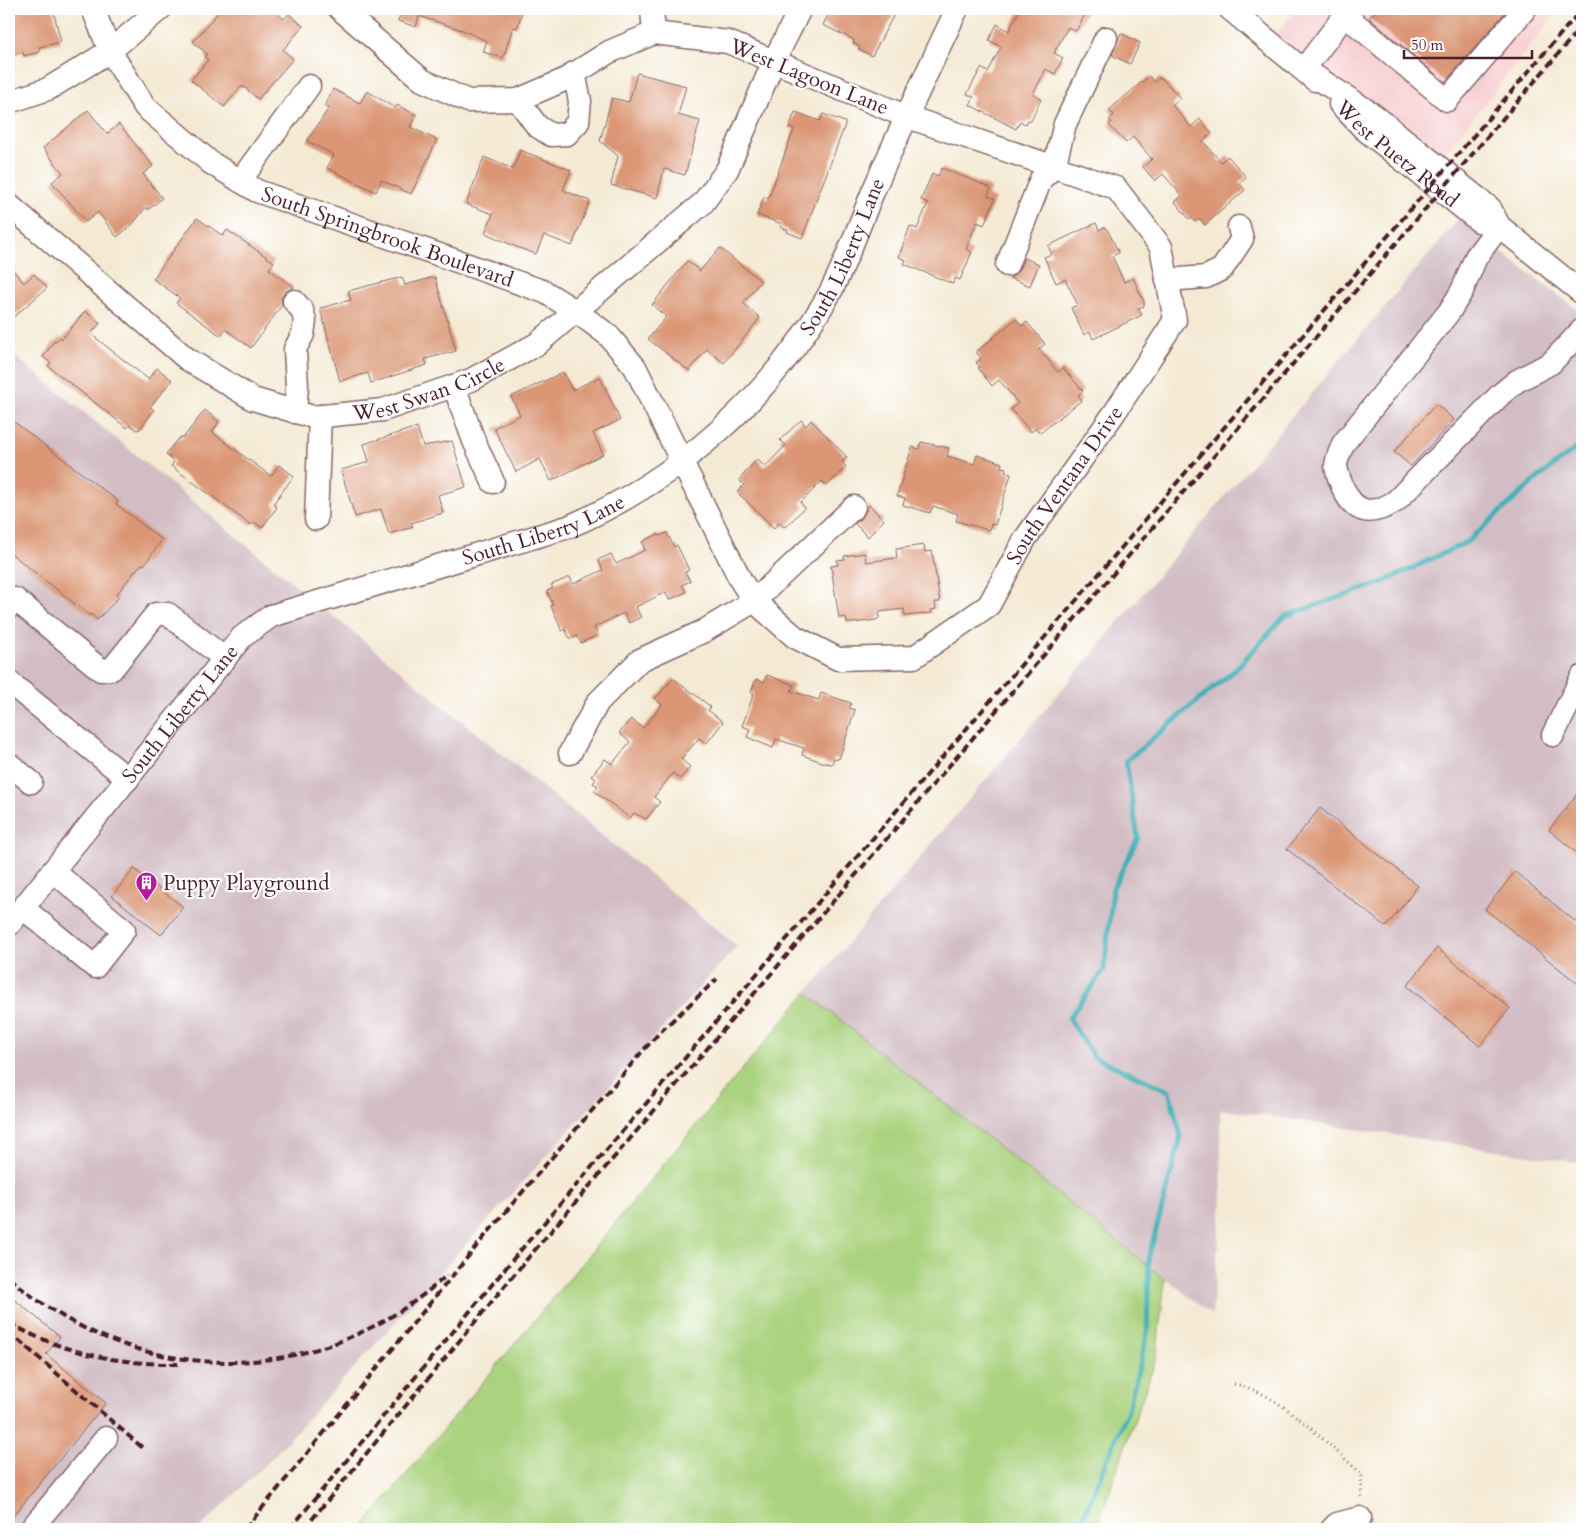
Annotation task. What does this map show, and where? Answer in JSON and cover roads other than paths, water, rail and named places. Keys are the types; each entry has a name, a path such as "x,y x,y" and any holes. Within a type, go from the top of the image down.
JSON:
{"street":[{"name":"South Springbrook Boulevard","path":"93,9 110,52 145,107 211,163 257,191 545,292 577,312 608,335 635,367 682,462"},
{"path":"9,102 48,89 110,52 160,9"},
{"name":"West Lagoon Lane","path":"340,9 422,80 468,101 518,100 574,74 609,52 654,33 728,42 906,116"},
{"path":"652,9 654,33"},
{"name":"West Swan Circle","path":"9,205 187,359 253,399 314,417 383,410 471,380 537,344 577,312 703,203 727,170 774,61 800,9"},
{"name":"South Liberty Lane","path":"9,926 242,637 271,616 568,527 629,498 682,462 719,433 752,401 795,348 828,297 906,116 957,9"},
{"name":"West Puetz Road","path":"1230,9 1304,69 1375,116 1490,208 1500,226 1582,293"},
{"path":"1304,69 1352,14 1447,100 1525,9"},
{"path":"1007,264 1041,179 1054,166 1065,124 1106,38"},
{"path":"518,100 537,126 550,135 567,134 578,122 580,102 574,74"},
{"path":"240,180 310,86"},
{"name":"South Ventana Drive","path":"682,462 741,581 754,601 795,637 838,658 914,657 989,605 1025,539 1115,412 1175,320 1161,247 1116,188 906,116"},
{"path":"1500,226 1476,257 1462,291 1449,312 1343,444 1336,464 1338,478 1348,500 1356,508 1369,511 1382,509 1396,501 1501,394 1517,381 1551,363 1582,330"},
{"path":"1167,280 1206,277 1222,268 1242,239 1239,227"},
{"path":"294,301 302,310 305,321 303,334 295,350 297,387 295,412"},
{"path":"454,386 468,428 493,482"},
{"path":"316,519 320,416"},
{"path":"570,752 598,702 640,660 704,631 754,601 854,507"},
{"path":"11,600 101,670 112,668 156,614 168,614 225,659"},
{"path":"1553,735 1582,677"},
{"path":"9,682 128,779"},
{"path":"9,764 31,782"},
{"path":"23,908 95,967 124,930 53,871"},
{"path":"31,1529 106,1438"},
{"path":"1332,1529 1336,1524 1360,1518"}],"waterway":[{"path":"1078,1529 1128,1410 1147,1336 1149,1256 1181,1136 1169,1091 1094,1057 1069,1018 1104,970 1113,888 1138,838 1126,761 1237,668 1285,616 1381,583 1467,542 1539,477 1582,444"}],"railway":[{"path":"290,1529 514,1258 1582,9"},
{"path":"304,1529 522,1265 1582,26"},
{"path":"245,1529 485,1236 641,1053 660,1032 717,979"},
{"path":"9,1278 60,1315 114,1341 171,1357 229,1362 286,1356 343,1340 397,1313 447,1275"},
{"path":"9,1323 50,1342 93,1355 137,1362 182,1364"},
{"path":"9,1332 145,1450"}],"place":[{"name":"Puppy Playground","path":"147,902"}]}
